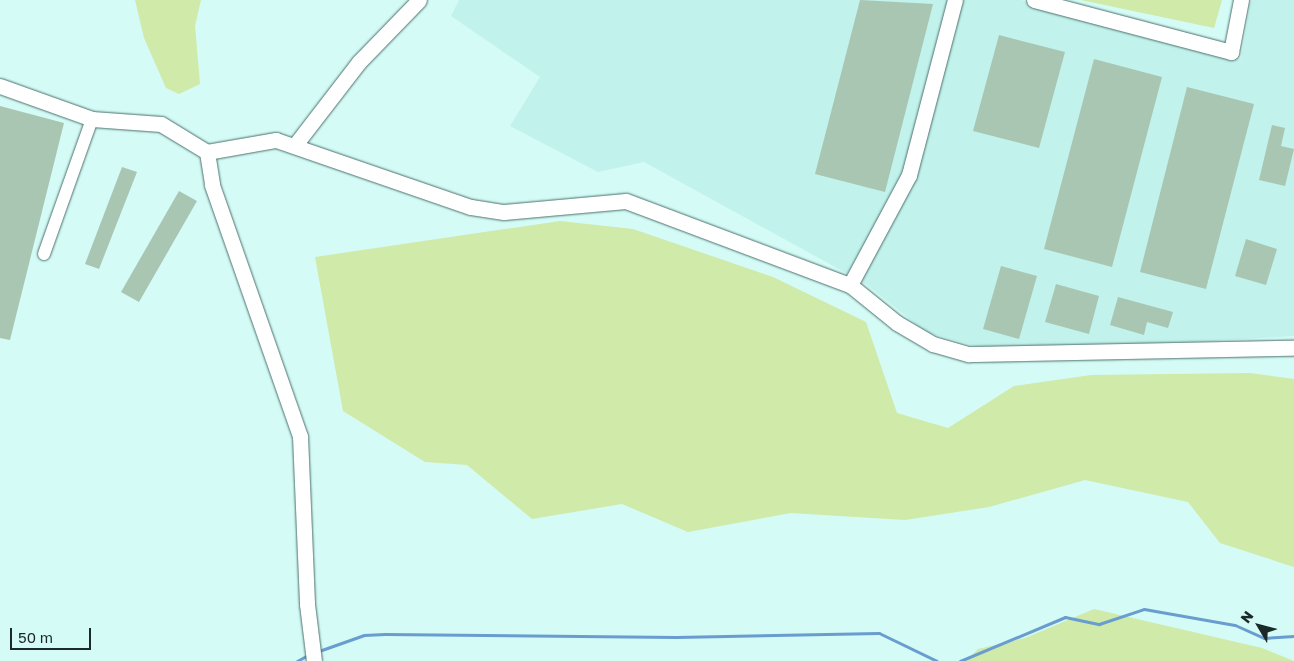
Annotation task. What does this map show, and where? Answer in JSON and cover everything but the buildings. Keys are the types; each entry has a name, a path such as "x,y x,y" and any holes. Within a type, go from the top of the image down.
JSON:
{"street":[{"path":"295,145 360,62 419,0"},
{"path":"850,285 909,175 955,0"},
{"path":"1034,0 1231,52 1241,0"},
{"path":"0,86 92,119 161,124 207,152 276,140 471,207 504,212 626,201 850,285 897,323 933,344 969,354 1294,348"},
{"path":"44,254 92,119"},
{"path":"207,152 212,185 300,436 306,604 314,661"}],"shaded area":[{"path":"459,0 1022,0 1038,9 1241,59 1251,0 1294,0 1294,336 1002,354 926,332 866,284 644,162 598,172 510,126 540,77 451,16"}],"green space":[{"path":"135,0 201,0 195,26 200,84 179,94 166,88 144,38"},
{"path":"1081,0 1222,0 1214,28"},
{"path":"560,221 633,229 773,277 866,322 897,413 948,428 1014,386 1091,375 1250,373 1294,379 1294,567 1220,543 1188,502 1085,480 989,507 905,520 791,513 688,532 622,504 532,519 467,465 425,462 343,411 315,257"},
{"path":"1094,609 1262,648 1294,661 966,661 978,649 1025,638"}],"waterway":[{"path":"960,661 1065,617 1099,624 1144,609 1235,625 1264,638 1294,636"},
{"path":"316,652 364,635 385,634 676,637 879,633 937,661"},
{"path":"297,661 308,655"}]}
